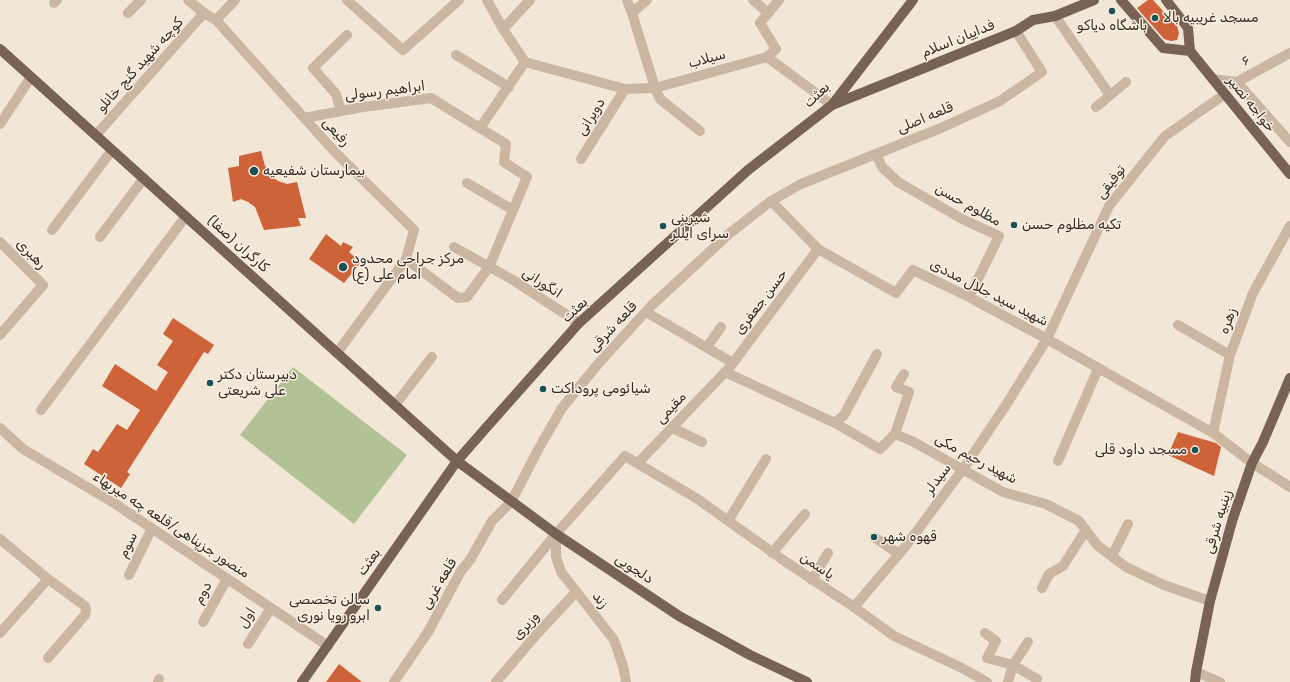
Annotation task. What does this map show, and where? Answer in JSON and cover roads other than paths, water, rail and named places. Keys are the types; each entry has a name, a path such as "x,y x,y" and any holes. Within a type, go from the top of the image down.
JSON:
{"main road":[{"name":"بعثت","path":"302,682 457,461 579,324 748,170 832,105 913,0"},
{"name":"فداییان اسلام","path":"832,105 1016,31 1033,20 1055,16 1094,0"},
{"path":"1121,0 1163,48 1190,51 1188,28 1166,0"},
{"name":"کارگران (صفا)","path":"0,49 457,461"},
{"name":"خواجه نصیر","path":"1190,51 1290,174"},
{"name":"زینبیه شرقی","path":"1196,677 1210,601 1233,518 1252,463 1263,442 1290,378"},
{"name":"دلجویی","path":"457,461 556,534 679,616 750,655 807,682"}],"street":[{"path":"128,14 141,0"},
{"name":"رفیعی","path":"188,0 204,13 216,20 334,151 414,230 406,259 337,353"},
{"path":"216,20 235,0"},
{"path":"347,0 403,50 460,0"},
{"path":"480,128 525,62 503,29 487,0"},
{"path":"503,29 530,0"},
{"path":"627,0 655,88 660,99 700,131"},
{"path":"632,13 647,0"},
{"path":"753,0 768,13"},
{"path":"779,0 760,23 776,49 767,57 832,105"},
{"name":"کوچه شهید گنج خانلو","path":"96,135 204,13"},
{"path":"1055,16 1110,95"},
{"name":"قلعه اصلی","path":"771,201 801,184 941,128 1000,101 1042,72 1016,31"},
{"path":"341,111 336,94 313,68 347,35"},
{"name":"۶","path":"1212,79 1237,82 1290,53"},
{"path":"456,55 509,86"},
{"name":"سیلاب","path":"525,62 625,89 655,88 767,57"},
{"path":"0,124 31,77"},
{"path":"1096,107 1126,82"},
{"path":"1237,82 1290,142"},
{"name":"دویرانی","path":"581,159 625,89"},
{"name":"توفیقی","path":"1047,339 1108,206 1165,136 1225,94"},
{"name":"ابراهیم رسولی","path":"304,118 363,107 431,98 506,144 504,162 527,177 513,210"},
{"path":"52,230 112,150"},
{"name":"مظلوم حسن","path":"876,154 882,168 898,182 962,219 999,236 968,297"},
{"path":"100,237 144,178"},
{"path":"406,259 458,298 468,297 489,267 513,210 467,183"},
{"name":"شهید سید جلال مددی","path":"771,201 818,249 896,293 913,270 968,297 1047,339 1212,433 1252,463 1290,487"},
{"name":"قلعه شرقی","path":"512,502 539,448 562,408 598,364 651,306 730,233 771,201"},
{"path":"41,410 186,216"},
{"name":"زهره","path":"1212,433 1230,355 1253,293 1290,226"},
{"name":"رهبری","path":"0,242 43,285 0,335"},
{"name":"انگورانی","path":"454,248 513,280 579,324"},
{"name":"حسن جعفری","path":"725,372 818,249"},
{"path":"646,312 733,363"},
{"path":"1178,325 1230,355"},
{"path":"707,347 721,327"},
{"name":"سیدلر","path":"854,607 899,554 963,469 1006,405 1047,339"},
{"path":"835,423 844,416 877,354"},
{"path":"395,405 432,357"},
{"path":"1058,461 1098,368"},
{"path":"725,372 835,423 880,449 895,434 909,392 896,387 904,374"},
{"name":"مقیمی","path":"638,463 725,372"},
{"name":"منصور جزپناهی/قلعه چه میربهاء","path":"0,428 23,448 114,503 328,646"},
{"path":"672,428 702,442"},
{"name":"شهید رحیم مکی","path":"895,434 912,441 1003,492 1046,504 1079,521 1097,545 1126,567 1164,585 1210,601"},
{"path":"502,600 556,534 625,456 638,463"},
{"path":"728,521 766,459"},
{"name":"یاسمن","path":"638,463 696,498 894,636 962,668 987,682"},
{"name":"قلعه غربی","path":"394,682 428,632 461,571 470,560 492,521 512,502"},
{"path":"772,552 805,514"},
{"path":"1112,556 1128,524"},
{"name":"سوم","path":"129,575 152,528"},
{"path":"1042,588 1049,574 1063,566 1086,530"},
{"name":"زند","path":"556,534 556,556 561,572 614,640 623,666 626,682"},
{"path":"874,537 899,554"},
{"path":"0,539 48,579 84,606 86,610 85,615 48,658"},
{"path":"812,580 828,553"},
{"path":"0,633 48,579"},
{"name":"دوم","path":"203,622 227,579"},
{"name":"وزیری","path":"498,682 536,635 576,592"},
{"name":"اول","path":"248,644 271,608"},
{"path":"985,633 996,641 987,658 1013,665 1037,679"},
{"path":"1008,682 1013,665 1028,642"},
{"path":"1196,677 1220,682"}],"place":[{"name":"باشگاه دیاکو","path":"1112,11"},
{"name":"مسجد غریبیه بالا","path":"1155,18"},
{"name":"بیمارستان شفیعیه","path":"254,171"},
{"name":"تکیه مظلوم حسن","path":"1014,225"},
{"name":"شیرینی سرای ایللر","path":"663,226"},
{"name":"مرکز جراحی محدود امام علی (ع)","path":"343,267"},
{"name":"دبیرستان دکتر علی شریعتی","path":"210,383"},
{"name":"شیائومی پروداکت","path":"543,389"},
{"name":"مسجد داود قلی","path":"1195,450"},
{"name":"قهوه شهر","path":"874,537"},
{"name":"سالن تخصصی ابرو رویا نوری","path":"378,608"}]}
